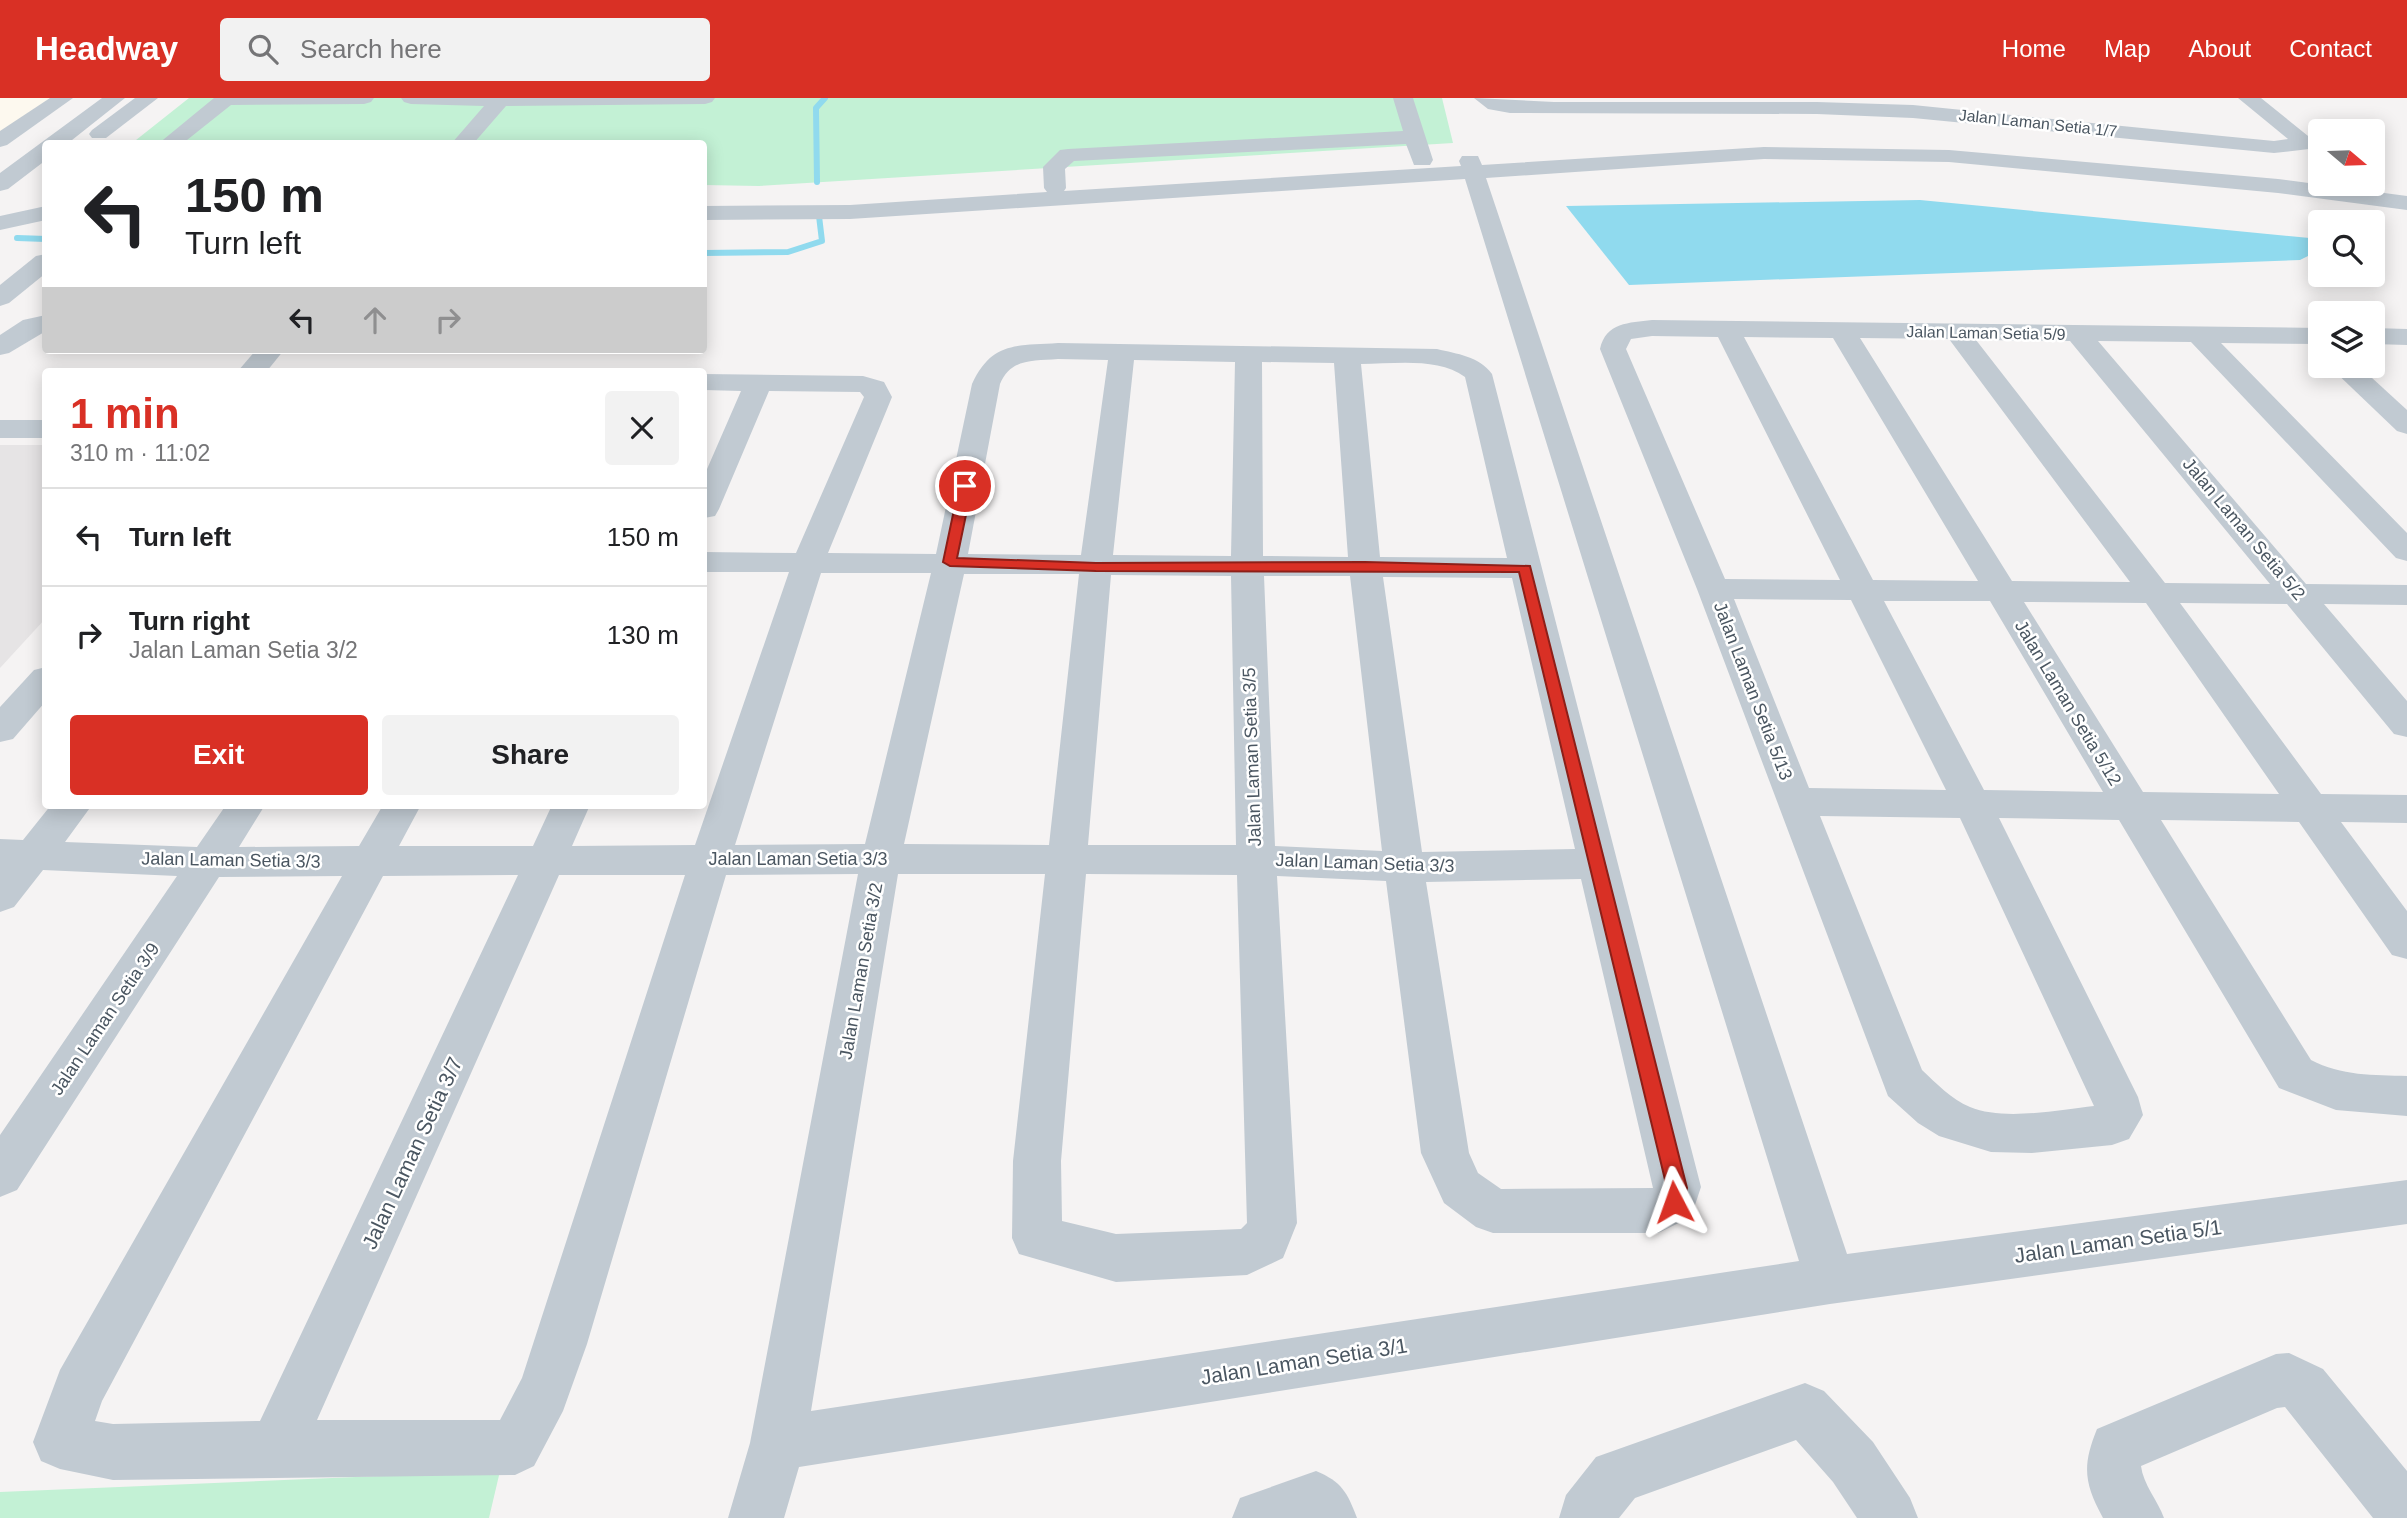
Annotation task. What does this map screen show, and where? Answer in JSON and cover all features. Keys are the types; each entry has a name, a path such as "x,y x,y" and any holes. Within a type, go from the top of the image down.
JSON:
{"street":[{"path":"2,138 63,98"},
{"path":"58,140 115,98"},
{"path":"91,140 148,98"},
{"path":"173,140 227,98 364,98"},
{"path":"411,98 705,98"},
{"path":"1403,98 1423,162"},
{"name":"Jalan Laman Setia 1/7","path":"1485,99 1510,107 1856,104 2192,140 2296,146 2301,144 2302,140 2248,98"},
{"path":"464,140 499,100"},
{"path":"2054,107 2074,127"},
{"path":"1055,188 1054,167 1068,155 1414,137"},
{"path":"707,213 864,211 1759,148 1946,151 2138,167 2407,197"},
{"path":"707,200 806,201 1055,188 1423,162 1471,167 1557,166 1764,153 1949,156 2278,186 2407,204"},
{"path":"1,203 42,154"},
{"path":"1488,216 1494,196 1504,183 1520,175 1557,166"},
{"path":"1471,167 1830,1280"},
{"path":"1,203 27,190 42,178"},
{"path":"1,203 42,207"},
{"path":"1,203 42,212"},
{"path":"7,264 42,261"},
{"path":"0,298 42,263"},
{"path":"0,310 41,320"},
{"path":"0,324 41,320"},
{"path":"0,347 41,320"},
{"name":"Jalan Laman Setia 5/9","path":"1652,328 2308,339"},
{"name":"Jalan Laman Setia 5/13","path":"1652,328 1623,332 1615,341 1613,349 1713,589 1904,1082 1928,1105 1956,1123 1993,1134 2112,1125 2120,1115 2115,1097 1972,803"},
{"path":"1727,329 1972,803"},
{"name":"Jalan Laman Setia 5/12","path":"1842,331 2295,1074 2316,1086 2336,1092 2407,1096"},
{"path":"1957,332 2156,594 2407,943"},
{"name":"Jalan Laman Setia 5/2","path":"2079,335 2407,725"},
{"path":"2200,335 2407,551"},
{"path":"2385,336 2407,337"},
{"path":"1067,860 1096,567 1122,352 1249,355 1347,355 1437,357 1463,363 1478,374 1677,1188 1674,1202 1658,1211 1493,1211 1461,1188 1445,1153 1365,566 1347,355"},
{"name":"Jalan Laman Setia 3/2","path":"757,1518 778,1443 881,859 950,562 986,384 994,366 1015,354 1122,352"},
{"path":"255,368 267,354"},
{"name":"Jalan Laman Setia 3/5","path":"1067,860 1037,1161 1037,1238 1116,1258 1247,1252 1265,1242 1272,1223 1255,860 1247,566 1249,355"},
{"path":"2356,378 2407,425"},
{"path":"399,809 79,1389 60,1442 113,1452 515,1447 544,1392 561,1344 710,860 809,561 878,397 874,388 863,384 707,382"},
{"path":"707,502 758,384"},
{"path":"0,429 42,429"},
{"path":"707,562 950,562 1096,567 1525,568"},
{"path":"1713,589 2407,595"},
{"path":"0,730 42,683"},
{"path":"1797,802 2407,808"},
{"path":"0,896 16,854 68,809"},
{"name":"Jalan Laman Setia 3/9","path":"0,1175 243,809"},
{"name":"Jalan Laman Setia 3/7","path":"276,1448 569,809"},
{"name":"Jalan Laman Setia 3/3","path":"16,854 209,862 881,859 1255,860 1404,867 1596,864"},
{"name":"Jalan Laman Setia 5/1","path":"1830,1280 2407,1202"},
{"name":"Jalan Laman Setia 3/1","path":"778,1443 1830,1280"},
{"path":"2136,1518 2116,1488 2111,1464 2117,1449 2276,1381 2290,1380 2304,1388 2407,1515"},
{"path":"1588,1518 1586,1515 1616,1477 1805,1410 1853,1462 1890,1518"},
{"path":"1260,1518 1323,1508"}],"shaded area":[{"path":"0,98 71,98 0,146"},
{"path":"0,445 42,445 42,622 0,668"}],"green space":[{"path":"189,98 1442,98 1453,143 759,186 707,185 707,140 136,140"},
{"path":"500,1471 489,1518 0,1518 0,1492"}],"water":[{"path":"1920,200 2308,238 2308,256 2300,260 1629,285 1566,206"}],"waterway":[{"path":"817,182 816,108 825,98"},
{"path":"707,253 788,252 822,241 819,216"},
{"path":"17,238 42,239"}],"route":[{"path":"965,486 950,562 1096,567 1525,568 1677,1188 1674,1202"}]}
